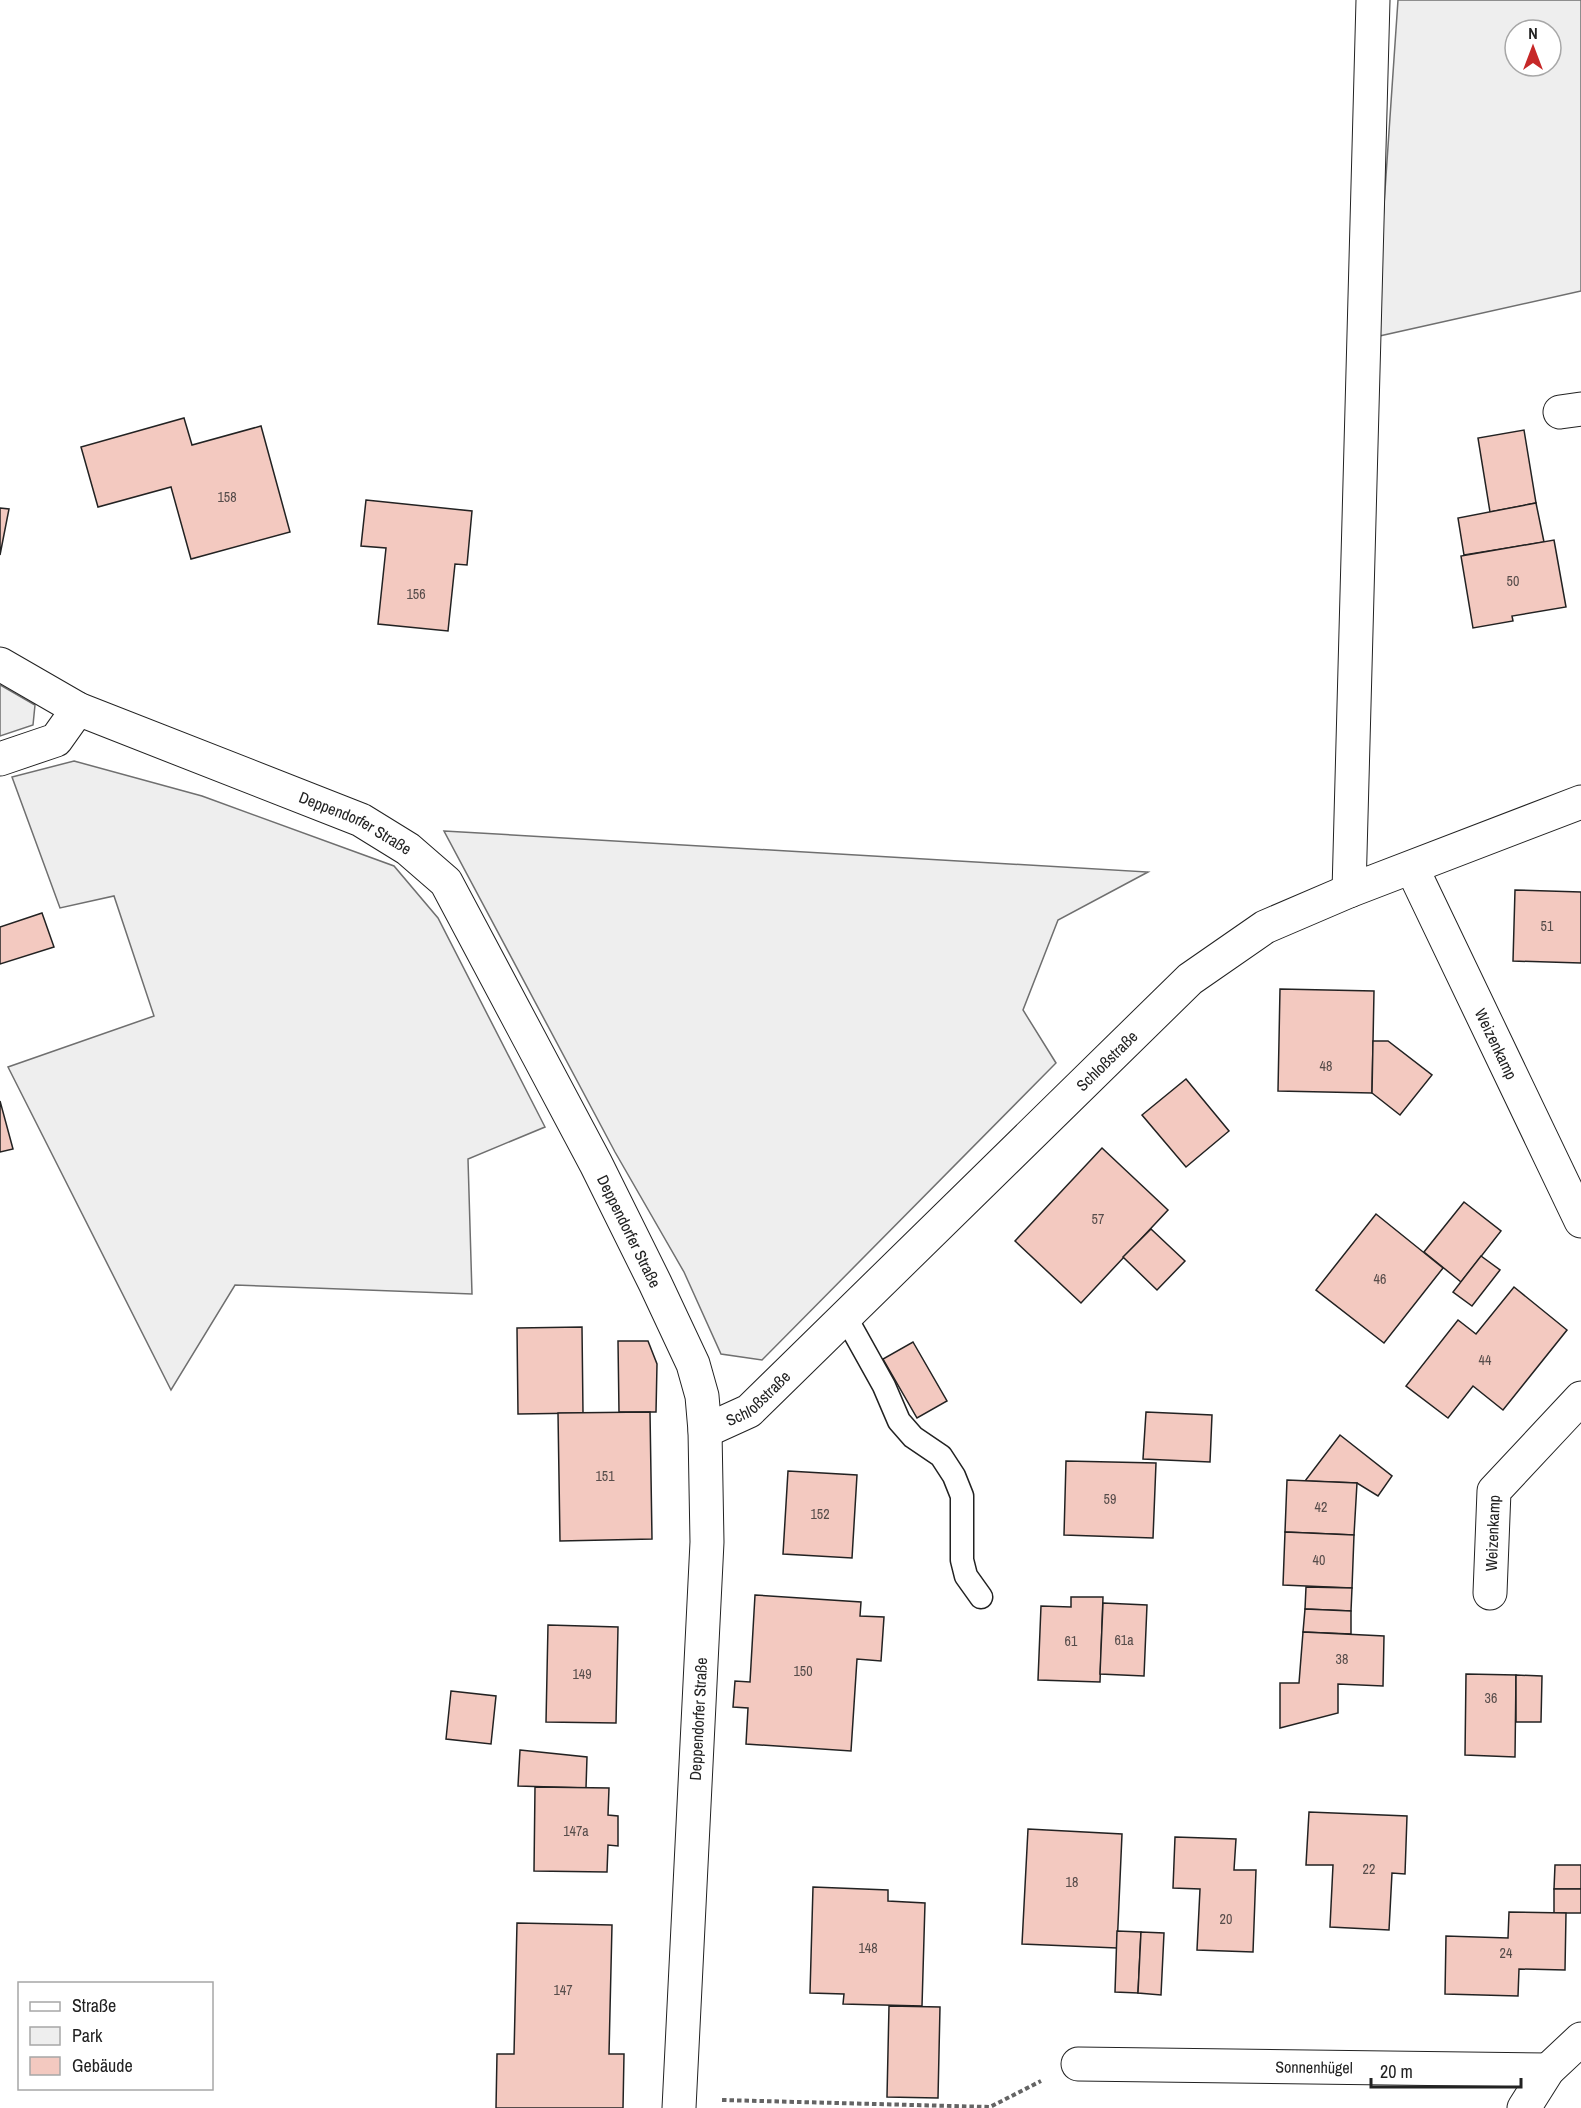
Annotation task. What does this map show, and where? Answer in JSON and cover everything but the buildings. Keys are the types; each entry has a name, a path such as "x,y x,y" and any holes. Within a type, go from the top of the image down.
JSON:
{"street":[{"path":"1349,891 1373,0"},
{"name":"Deppendorfer Straße","path":"0,664 78,709 361,820 408,849 446,882 596,1164 675,1322 693,1364 702,1395 707,1542 679,2103"},
{"path":"0,759 56,740 78,709"},
{"name":"Schloßstraße","path":"705,1431 749,1411 1190,979 1265,927 1349,891 1581,802"},
{"name":"Weizenkamp","path":"1412,868 1579,1214"},
{"name":"Weizenkamp","path":"1490,1593 1494,1491 1581,1398"},
{"path":"1524,2108 1548,2070 1581,2039"},
{"name":"Sonnenhügel","path":"1078,2064 1548,2070"}],"lane":[{"path":"845,1316 884,1386 899,1420 913,1437 941,1456 954,1476 962,1496 962,1560 966,1576 981,1597"}],"path":[{"path":"679,2103 990,2106 1078,2064"}],"green space":[{"path":"1398,0 1581,0 1581,291 1375,337"},
{"path":"0,685 35,705 33,725 0,736"},
{"path":"74,761 202,796 394,866 438,918 545,1127 468,1159 472,1294 235,1285 171,1390 8,1067 154,1016 114,896 60,908 12,777"},
{"path":"444,831 1148,872 1058,920 1023,1010 1056,1063 762,1360 721,1354 684,1272 615,1152"}]}
